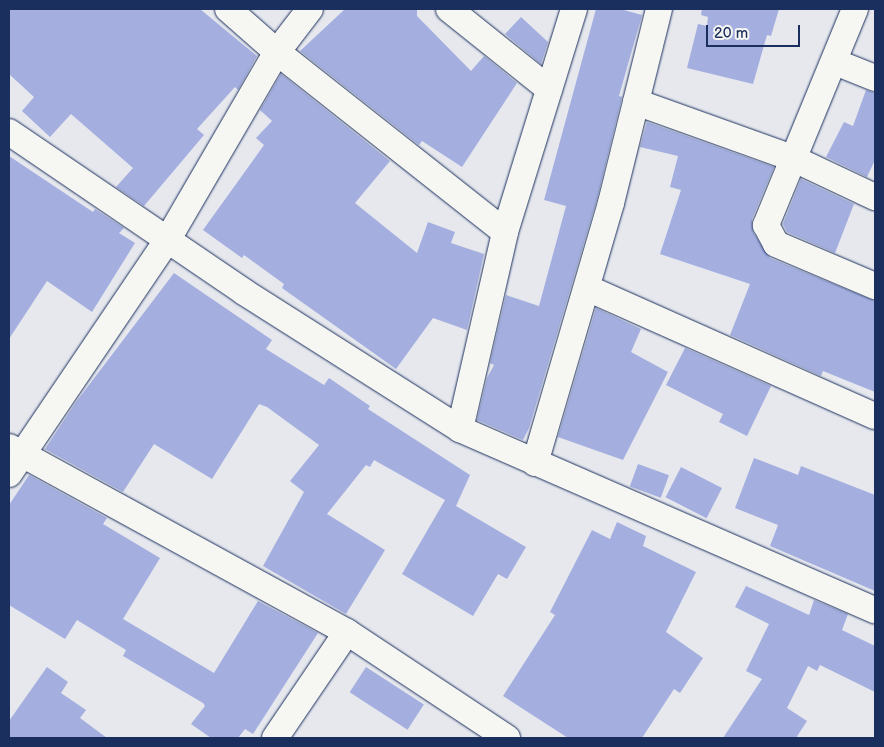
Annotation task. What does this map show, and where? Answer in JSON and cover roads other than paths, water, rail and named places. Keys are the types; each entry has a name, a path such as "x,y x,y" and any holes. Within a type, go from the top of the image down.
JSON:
{"street":[{"path":"228,9 277,52 504,232"},
{"path":"310,9 277,52 168,239 13,458 347,632 507,738"},
{"path":"449,9 549,88"},
{"path":"460,429 504,232 574,9"},
{"path":"535,463 587,288 659,9"},
{"path":"855,9 835,62 792,158 766,225 776,244 875,286"},
{"path":"835,62 875,78"},
{"path":"636,102 792,158 875,197"},
{"path":"9,132 381,381 460,429 875,610"},
{"path":"587,288 875,416"},
{"path":"275,738 347,632"}]}
